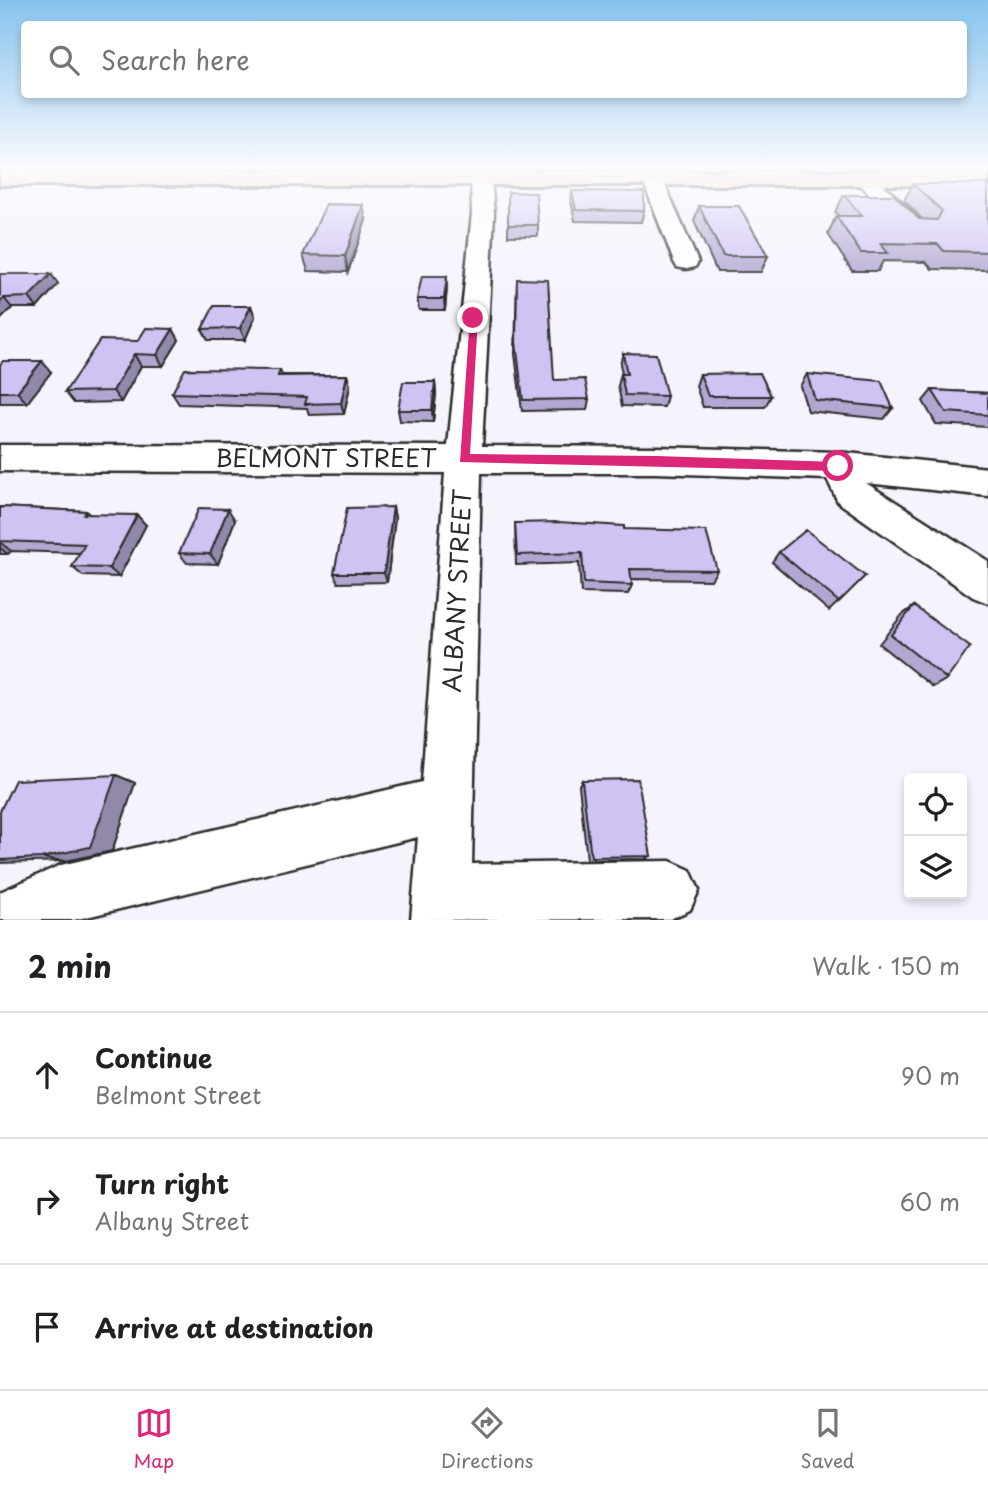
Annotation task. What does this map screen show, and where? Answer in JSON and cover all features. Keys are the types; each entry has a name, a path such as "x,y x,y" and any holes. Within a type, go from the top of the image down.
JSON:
{"street":[{"name":"ALBANY STREET","path":"442,907 464,459 484,210"},
{"path":"670,210 686,262"},
{"path":"904,210 918,230"},
{"name":"BELMONT STREET","path":"0,458 656,460 838,466 988,482"},
{"path":"838,466 851,492 988,584"},
{"path":"13,920 21,913 61,894 447,803"},
{"path":"442,907 670,890"}],"building":[{"path":"323,210 361,210 345,256 303,255"},
{"path":"508,210 537,210 538,225 508,225"},
{"path":"576,210 644,210 644,211"},
{"path":"701,210 741,210 768,256 723,256"},
{"path":"857,210 910,210 919,219 937,220 942,211 988,210 988,252 944,251 938,244 880,243 888,253 861,253 836,216 862,216"},
{"path":"0,274 51,274 29,297 4,298 0,302"},
{"path":"422,276 447,276 444,299 417,299"},
{"path":"517,279 548,280 554,380 585,379 589,399 523,400 516,342"},
{"path":"214,306 251,306 240,328 202,329"},
{"path":"146,328 173,329 157,355 134,354 113,391 65,392 100,340 138,341"},
{"path":"623,353 656,354 667,396 625,395 621,374 627,374"},
{"path":"3,361 42,361 17,392 0,392 0,365"},
{"path":"185,369 280,370 278,376 347,375 341,403 305,404 307,397 172,393"},
{"path":"760,373 771,396 708,396 700,374"},
{"path":"807,374 881,381 893,408 815,400"},
{"path":"403,382 435,382 432,410 398,410"},
{"path":"932,390 988,393 988,415 946,412"},
{"path":"0,507 137,515 109,568 72,567 85,544 0,541"},
{"path":"393,507 384,573 334,573 347,508"},
{"path":"199,508 228,509 210,554 179,553"},
{"path":"558,522 624,526 624,529 706,531 717,570 630,569 632,585 584,583 582,553 517,555 515,523"},
{"path":"806,530 865,576 839,602 779,552"},
{"path":"914,606 970,647 947,679 891,635"},
{"path":"116,775 90,847 41,858 0,860 0,811 15,780"},
{"path":"638,779 651,856 591,857 582,780"}],"route":[{"path":"473,318 464,459 656,460 838,466"}]}
